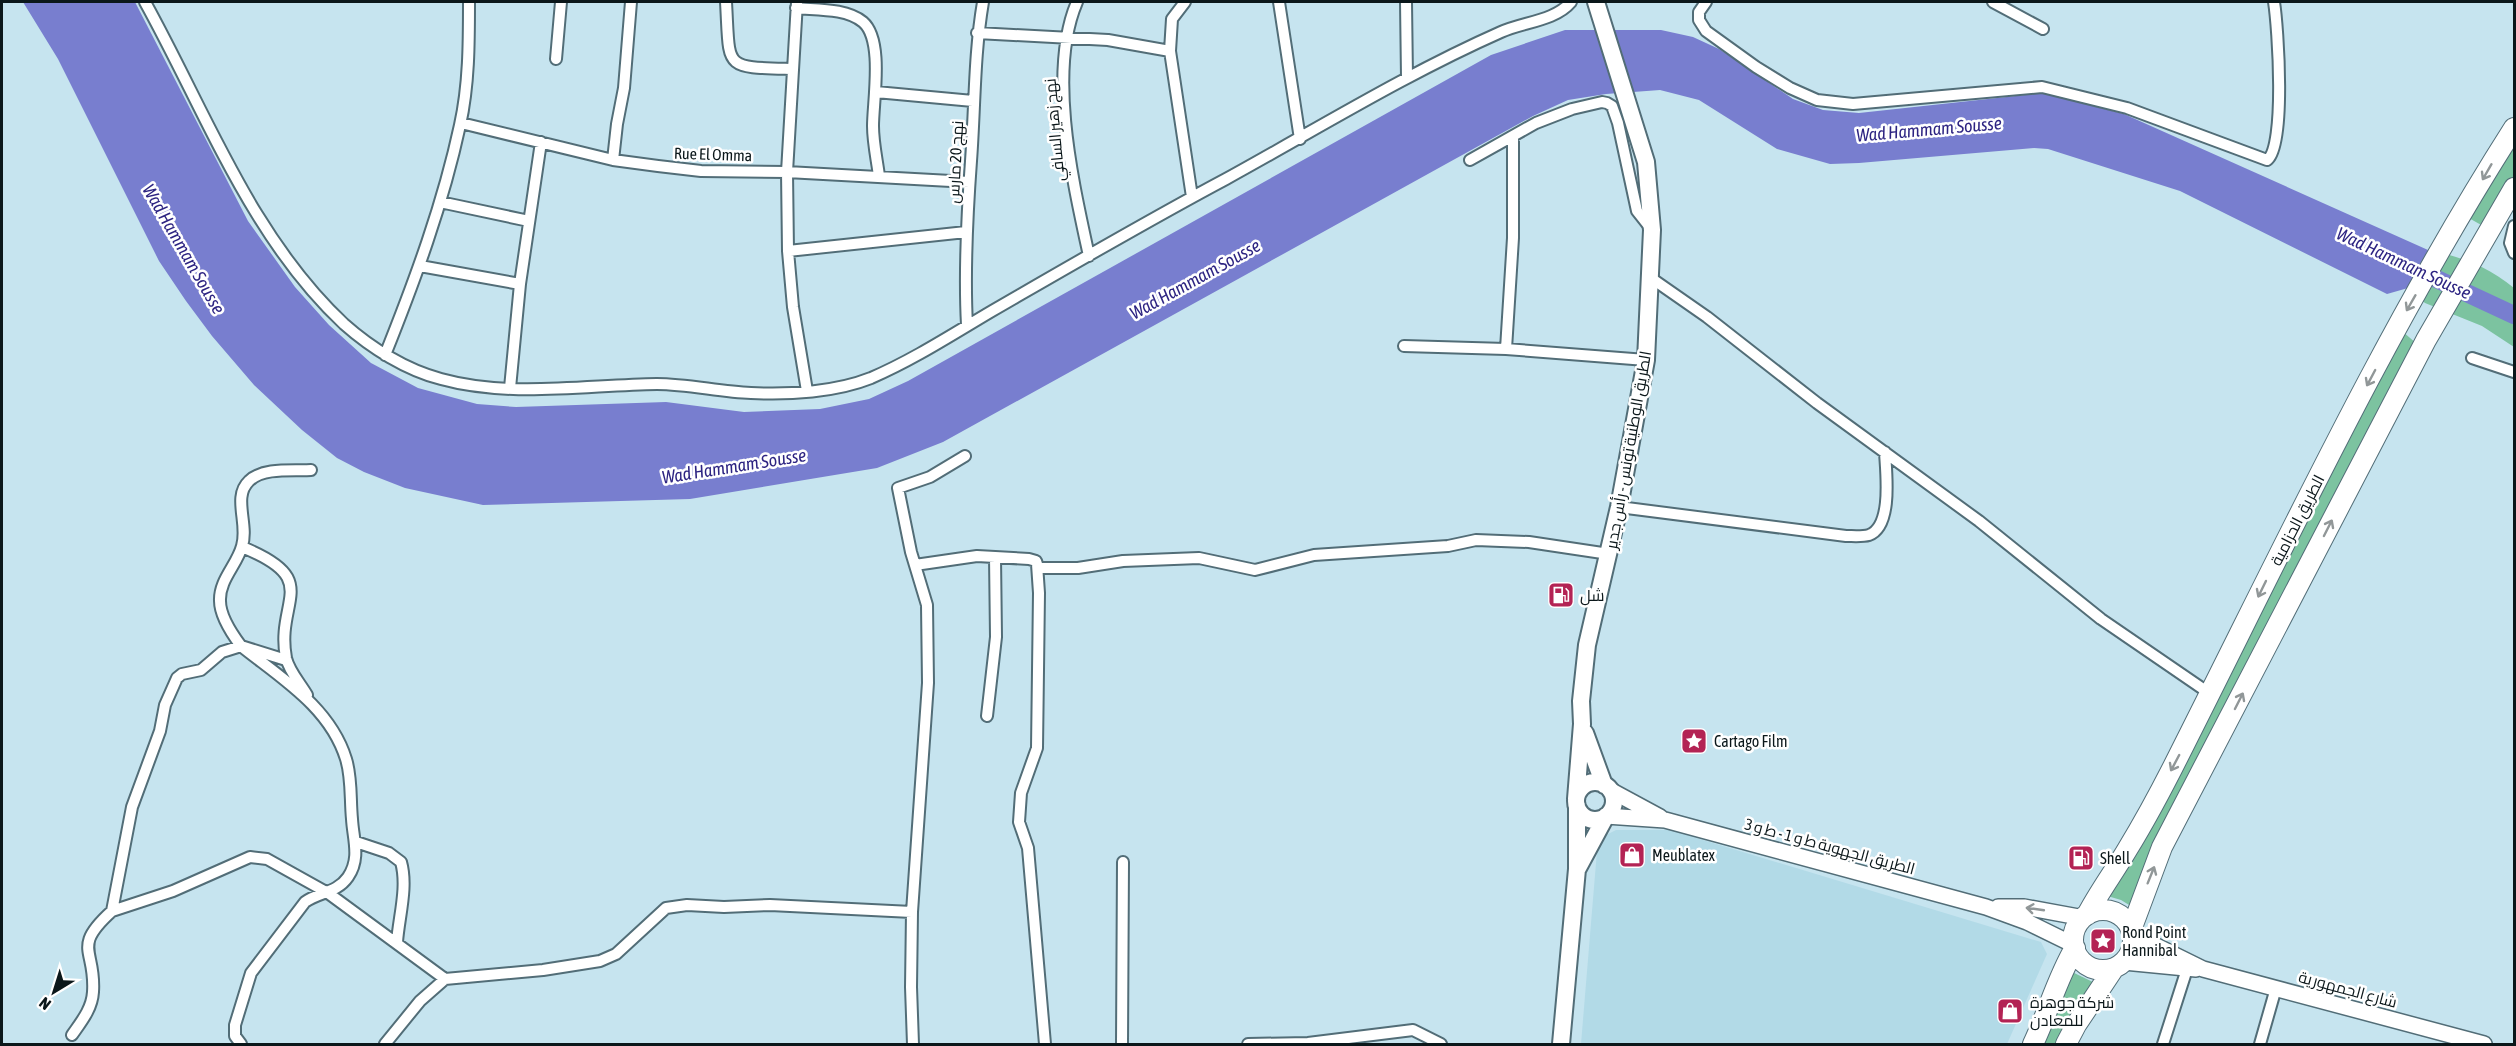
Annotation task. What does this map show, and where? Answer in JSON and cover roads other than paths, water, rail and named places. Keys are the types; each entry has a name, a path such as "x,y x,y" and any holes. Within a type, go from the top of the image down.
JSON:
{"highway":[{"name":"الطريق الحزامية","path":"2033,1044 2047,1016 2065,964 2074,947 2074,933 2101,888 2128,850 2150,810 2331,452 2398,326 2514,128"},
{"name":"الطريق الحزامية","path":"2066,1044 2076,1025 2132,949 2132,932 2162,847 2426,340 2514,188"},
{"path":"2085,916 2103,910 2111,911 2125,920 2132,932"},
{"path":"2074,947 2084,963 2091,967 2100,970 2119,965"}],"main road":[{"name":"الطريق الوطنية تونس - رأس جدير","path":"1561,1044 1577,869 1576,802 1582,724 1581,701 1587,645 1619,507 1646,360 1651,278 1652,230 1646,162 1598,8"},
{"name":"الطريق الوطنية تونس - رأس جدير","path":"1582,724 1595,765 1607,787"},
{"path":"1590,783 1607,787 1613,801 1606,816 1592,820 1585,817 1576,802 1583,786 1590,783"},
{"name":"الطريق الجهوية ط و 1 - ط و 3","path":"1607,787 1665,820"},
{"name":"الطريق الوطنية تونس - رأس جدير","path":"1577,869 1606,816"},
{"name":"الطريق الجهوية ط و 1 - ط و 3","path":"1606,816 1665,820 1986,907 2027,922 2074,947"},
{"name":"الطريق الجهوية ط و 1 - ط و 3","path":"1986,907 2024,907 2085,916"},
{"name":"شارع الجمهورية","path":"2132,932 2203,969 2479,1044"},
{"name":"شارع الجمهورية","path":"2119,965 2203,969"}],"street":[{"path":"145,2 232,173 269,234 299,273 344,324 385,356 438,379 480,387 663,384 751,393 807,391 839,387 870,378 1407,78 1510,28 1564,9 1571,2"},
{"path":"385,356 420,266 461,123 468,59 469,2"},
{"path":"556,59 561,2"},
{"path":"613,160 616,124 624,88 631,2"},
{"path":"726,2 728,49 730,57 737,65 746,68 793,69"},
{"name":"نهج 20 مارس","path":"967,325 964,278 966,232 977,33 982,2"},
{"name":"نهج زهير السافي","path":"1077,2 1066,37 1063,69 1068,145 1089,256"},
{"path":"1185,2 1172,19 1170,51 1192,197"},
{"path":"1279,2 1300,139"},
{"path":"1406,2 1407,78"},
{"path":"1706,2 1699,12 1699,20 1706,31 1756,67 1790,88 1817,100 1853,104 2042,87 2127,108 2265,160 2270,159 2274,152 2278,108 2280,64 2274,2"},
{"path":"1993,2 2043,29"},
{"path":"807,391 793,307 788,251 787,171 796,5 832,11 862,21 870,34 876,92 873,126 879,176"},
{"path":"977,33 1108,40 1170,51"},
{"path":"876,92 973,101"},
{"path":"1470,160 1536,123 1572,109 1602,102 1607,103 1612,106 1618,123 1637,211 1652,230"},
{"name":"Rue El Omma","path":"461,123 613,160 701,171 787,171 969,182"},
{"path":"1506,350 1513,238 1513,136"},
{"path":"510,388 520,284 541,142"},
{"path":"440,201 529,221"},
{"path":"2514,226 2510,243 2514,253"},
{"path":"788,251 966,232"},
{"path":"420,266 520,284"},
{"path":"1651,278 1707,317 1817,403 1979,521 2101,619 2208,693"},
{"path":"1404,346 1506,350 1646,360"},
{"path":"2472,357 2514,372"},
{"path":"1619,507 1846,536 1867,536 1881,525 1885,511 1887,477 1885,452"},
{"path":"913,1044 912,912 928,683 927,605 915,566 898,488 930,477 965,456"},
{"path":"311,470 277,471 254,477 248,482 242,491 240,501 244,519 242,547 222,587 219,602 232,635 241,646 312,702"},
{"path":"1038,568 1078,568 1123,561 1199,558 1255,570 1314,555 1448,546 1476,540 1529,542 1609,554"},
{"path":"241,1044 235,1036 235,1025 251,973 305,902 317,895 328,893 347,878 354,864 356,842 346,759 333,729 312,702 286,660 284,640 291,598 289,584 284,572 275,562 242,547"},
{"path":"915,566 977,556 1032,560 1036,561 1038,568 1037,748 1021,793 1019,822 1028,848 1045,1044"},
{"path":"987,716 996,637 995,557"},
{"path":"112,911 132,807 157,741 172,686 182,674 201,670 222,652 241,646 286,660"},
{"path":"356,842 389,853 401,862 404,876 397,942"},
{"path":"72,1035 87,1013 93,995 93,976 86,945 88,938 112,911 173,891 250,857 267,859 328,893 446,979"},
{"path":"1122,1044 1123,862"},
{"path":"385,1044 420,1000 446,979 543,970 600,961 616,954 666,908 687,905 843,907 912,912"},
{"path":"2163,1044 2187,969"},
{"path":"2260,1044 2276,988"},
{"path":"1248,1044 1308,1043 1413,1030 1441,1044"}],"water":[{"path":"23,2 135,2 248,221 295,287 329,325 371,363 418,388 477,404 516,407 666,402 744,412 820,409 869,399 908,381 1491,55 1565,30 1661,30 1693,37 1719,49 1793,99 1823,110 1859,113 2043,93 2124,114 2428,250 2408,288 2387,294 2180,191 2048,149 2034,148 1830,164 1777,149 1699,100 1660,90 1606,94 1568,100 1533,116 943,442 877,468 690,499 483,505 405,488 364,472 337,458 302,430 254,385 212,336 159,261 58,59"}],"waterway":[{"name":"Wad Hammam Sousse","path":"2413,268 2514,315"}],"place":[{"name":"شل","path":"1561,595"},
{"name":"Cartago Film","path":"1694,741"},
{"name":"Meublatex","path":"1632,855"},
{"name":"Shell","path":"2081,858"},
{"name":"Rond Point Hannibal","path":"2103,941"},
{"name":"شركة جوهرة للمعادن","path":"2010,1011"}]}
